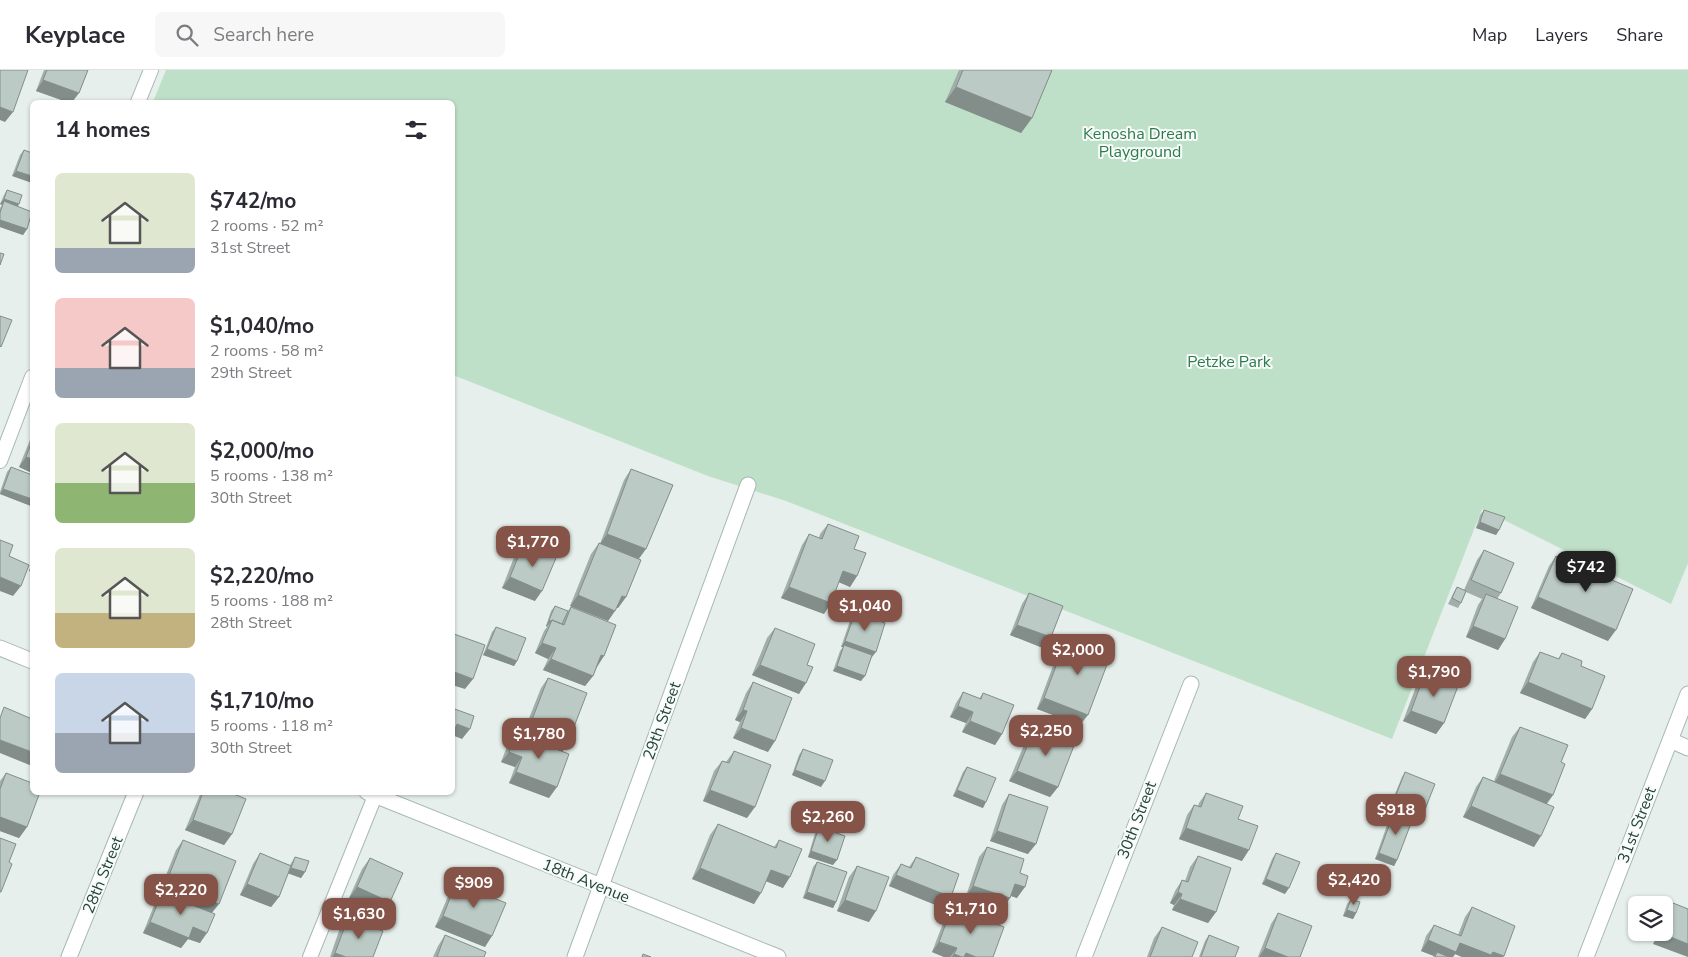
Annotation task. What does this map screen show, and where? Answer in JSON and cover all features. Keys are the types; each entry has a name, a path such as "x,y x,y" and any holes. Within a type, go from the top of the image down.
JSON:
{"street":[{"name":"29th Street","path":"575,957 748,485"},
{"path":"0,648 30,660"},
{"name":"30th Street","path":"1084,957 1191,684"},
{"name":"31st Street","path":"1586,957 1688,694"},
{"path":"1670,740 1688,748"},
{"name":"28th Street","path":"70,957 135,795"},
{"name":"18th Avenue","path":"373,795 778,957"}],"lane":[{"path":"139,100 151,70"},
{"path":"0,461 30,382"},
{"path":"310,957 371,795"}],"green space":[{"name":"Petzke Park","path":"166,70 1688,70 1688,563 1671,604 1482,509 1392,739 786,501 708,476 455,376 455,100 154,100"}],"building":[{"path":"0,70 28,70 13,112 0,107"},
{"path":"47,70 88,70 79,93 43,80"},
{"path":"963,70 1052,70 1032,118 956,87"},
{"path":"24,150 30,152 30,175 16,171"},
{"path":"7,190 22,195 19,204 4,199"},
{"path":"4,201 30,211 27,229 0,220"},
{"path":"0,253 4,254 0,265"},
{"path":"0,316 12,320 1,347 0,346"},
{"path":"30,446 30,458 26,457"},
{"path":"11,467 30,474 30,498 3,489"},
{"path":"631,469 673,485 646,549 607,534"},
{"path":"1484,510 1505,517 1499,530 1480,522"},
{"path":"828,524 859,536 854,549 866,553 857,576 843,571 831,603 789,587 809,534 822,539"},
{"path":"0,540 13,545 9,556 29,565 21,586 0,577"},
{"path":"599,543 641,560 626,597 622,596 615,611 578,595"},
{"path":"523,545 556,558 542,591 510,577"},
{"path":"1484,550 1514,563 1501,593 1471,580"},
{"path":"1556,556 1633,589 1616,630 1538,597"},
{"path":"1457,587 1466,591 1461,603 1452,598"},
{"path":"1029,593 1063,606 1051,637 1017,625"},
{"path":"1486,594 1518,607 1505,639 1473,626"},
{"path":"555,606 568,611 562,624 549,620"},
{"path":"571,607 616,625 604,656 601,655 593,676 551,659 556,648 542,643 552,620 564,625"},
{"path":"855,613 885,623 876,652 845,641"},
{"path":"496,627 526,638 517,661 487,649"},
{"path":"775,628 815,644 807,665 813,667 806,683 760,665"},
{"path":"455,634 485,645 473,679 455,672"},
{"path":"1067,637 1111,654 1088,715 1044,698"},
{"path":"844,645 872,655 865,676 837,666"},
{"path":"1540,652 1559,659 1562,653 1582,661 1581,666 1605,676 1592,709 1528,682"},
{"path":"1425,673 1458,686 1444,723 1411,711"},
{"path":"548,678 587,693 567,745 528,730"},
{"path":"753,682 792,698 775,741 741,728 747,711 743,710"},
{"path":"963,692 981,699 983,693 1014,705 1002,734 970,721 973,712 958,706"},
{"path":"4,707 30,718 30,751 0,740 0,718"},
{"path":"455,709 474,716 470,729 457,724 455,729"},
{"path":"1035,727 1075,743 1058,787 1017,771"},
{"path":"1520,727 1568,745 1561,762 1565,764 1553,795 1500,774"},
{"path":"516,734 569,754 557,787 516,772 522,757 509,752"},
{"path":"803,749 833,760 825,781 795,770"},
{"path":"734,751 771,765 755,807 710,790 722,761 729,763"},
{"path":"967,767 996,778 986,802 957,790"},
{"path":"1405,772 1435,784 1424,812 1394,800"},
{"path":"6,773 30,782 30,795 39,795 27,827 0,817 0,789"},
{"path":"1483,777 1554,807 1541,836 1471,806"},
{"path":"1206,793 1243,806 1238,819 1258,826 1249,850 1186,828 1194,805 1201,807"},
{"path":"1009,794 1048,807 1036,844 997,831"},
{"path":"202,795 236,795 246,799 232,834 193,820"},
{"path":"1394,812 1413,818 1397,860 1379,853"},
{"path":"718,824 776,848 779,840 802,849 790,877 771,870 761,893 700,868"},
{"path":"819,827 845,836 837,860 811,851"},
{"path":"0,838 16,844 9,862 12,864 1,892 0,892"},
{"path":"183,840 236,861 219,904 166,883"},
{"path":"987,847 1024,859 1020,873 1028,876 1025,887 1015,884 1010,898 973,886"},
{"path":"260,853 291,866 279,897 247,884"},
{"path":"1276,853 1300,862 1289,888 1266,879"},
{"path":"1198,856 1231,868 1216,912 1180,899 1182,894 1178,892 1182,880 1188,882"},
{"path":"295,857 309,861 305,872 291,868"},
{"path":"916,857 959,874 951,897 896,875 901,864 911,868"},
{"path":"370,858 403,873 390,902 357,887"},
{"path":"817,862 847,872 836,902 807,892"},
{"path":"857,866 889,877 876,911 845,900"},
{"path":"456,883 506,903 492,936 443,916"},
{"path":"162,893 215,914 207,933 193,927 189,938 150,922"},
{"path":"1351,899 1360,902 1356,913 1347,910"},
{"path":"1673,903 1688,909 1688,944 1673,938"},
{"path":"952,907 1004,927 993,957 976,957 966,953 962,957 954,954 957,948 939,942"},
{"path":"1472,907 1515,926 1504,956 1493,952 1491,955 1460,943 1456,952 1428,940 1434,925 1461,936"},
{"path":"1278,913 1312,926 1300,957 1288,957 1265,948"},
{"path":"348,918 383,931 373,957 346,957 335,953"},
{"path":"1162,927 1198,942 1192,957 1150,957"},
{"path":"445,935 486,952 484,957 437,957"},
{"path":"1209,935 1239,947 1235,957 1201,957"},
{"path":"1437,952 1449,957 1435,957"}],"park label":[{"name":"Kenosha Dream Playground","path":"1140,143"}]}
